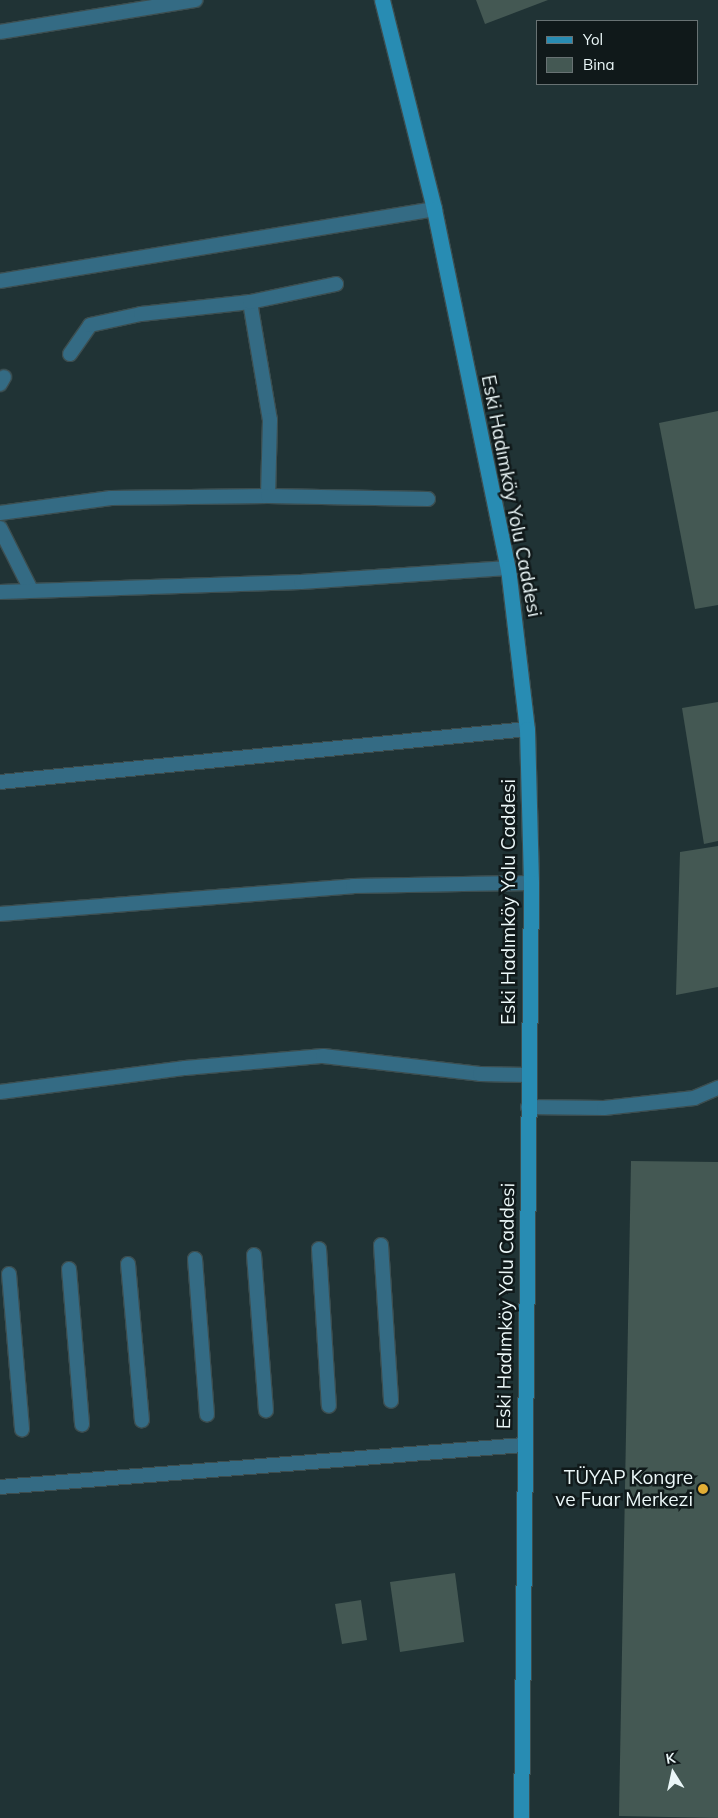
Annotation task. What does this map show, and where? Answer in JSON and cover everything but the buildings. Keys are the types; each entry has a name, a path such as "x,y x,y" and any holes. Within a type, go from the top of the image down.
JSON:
{"street":[{"name":"Eski Hadımköy Yolu Caddesi","path":"382,0 434,209 508,568 527,729 532,883 523,1445 521,1818"}],"lane":[{"path":"0,32 195,0"},
{"path":"0,281 434,209"},
{"path":"70,354 90,325 140,314 250,302 336,284"},
{"path":"250,302 270,420 268,496"},
{"path":"0,513 111,498 268,496 428,499"},
{"path":"0,528 31,590"},
{"path":"0,592 301,582 508,568"},
{"path":"0,782 527,729"},
{"path":"0,914 353,886 532,883"},
{"path":"0,1092 185,1068 323,1056 480,1074 528,1075"},
{"path":"528,1107 604,1108 694,1098 718,1088"},
{"path":"381,1245 390,1402"},
{"path":"319,1250 329,1406"},
{"path":"254,1255 266,1411"},
{"path":"195,1259 207,1415"},
{"path":"128,1264 142,1420"},
{"path":"69,1269 82,1424"},
{"path":"9,1274 22,1429"},
{"path":"0,1487 523,1445"}],"place":[{"name":"TÜYAP Kongre ve Fuar Merkezi","path":"703,1489"}]}
